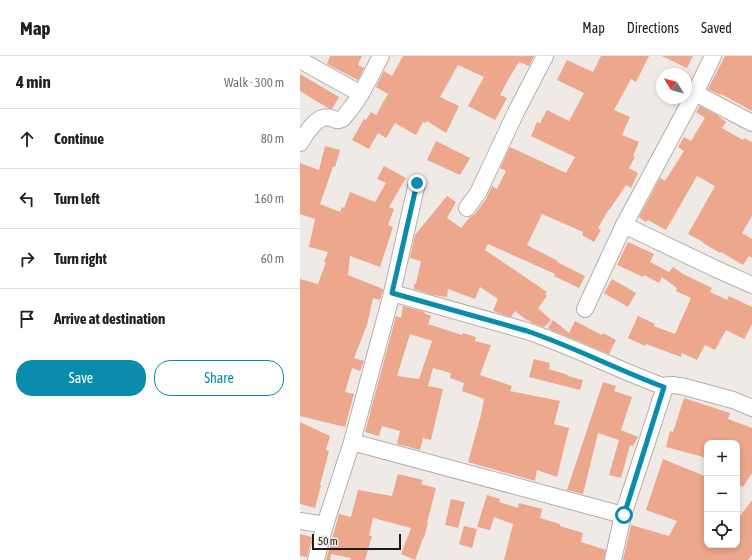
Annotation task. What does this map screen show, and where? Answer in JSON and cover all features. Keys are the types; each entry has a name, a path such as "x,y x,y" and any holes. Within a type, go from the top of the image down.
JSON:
{"street":[{"path":"300,143 320,118 329,117 341,120 361,94 381,56"},
{"path":"467,208 478,193 516,112 545,56"},
{"path":"585,309 624,225 713,56"},
{"path":"300,60 361,94"},
{"path":"694,93 752,123"},
{"path":"316,560 325,525 352,442 392,293 417,183"},
{"path":"624,225 752,285"},
{"path":"392,293 546,337 664,387 668,385 685,387 733,400 752,408"},
{"path":"613,560 624,515 664,387"},
{"path":"352,442 624,515"},
{"path":"300,521 325,525"}],"building":[{"path":"330,56 362,56 358,65 364,68 358,80 327,64"},
{"path":"403,56 534,56 529,66 519,62 508,80 500,95 507,98 495,120 468,106 484,77 458,65 440,97 459,106 446,133 427,121 425,123 423,122 416,135 395,123 386,138 378,133 369,149 352,140 364,119 366,120 371,112 376,115 388,94 376,87 384,71 392,76"},
{"path":"601,56 649,56 636,82 631,79 614,110 630,117 622,135 639,142 633,156 635,157 629,168 638,173 631,188 626,185 609,209 598,228 601,230 594,242 582,235 583,232 542,214 527,245 585,276 579,288 554,276 555,274 488,244 485,250 547,292 545,294 547,296 538,308 551,320 544,327 532,323 529,320 528,321 515,311 511,317 493,311 498,299 480,287 475,299 448,289 447,297 433,295 414,289 414,284 416,284 421,261 410,258 415,235 447,196 456,202 447,218 461,228 470,217 475,214 486,199 492,186 497,189 506,171 500,168 510,147 566,173 575,157 531,136 537,122 540,123 547,110 569,121 584,93 557,80 567,60 593,72"},
{"path":"662,56 693,56 687,68"},
{"path":"725,56 752,56 752,111 721,94 720,95 708,89"},
{"path":"300,74 339,97 332,109 300,91"},
{"path":"700,106 717,115 726,122 722,128 743,140 744,138 752,142 752,216 742,233 752,239 752,258 749,256 743,265 688,234 715,186 697,176 666,230 648,220 646,222 639,217 660,178 665,181 684,151 678,147 684,137 691,141 705,118 696,112"},
{"path":"436,141 470,158 460,175 427,160"},
{"path":"325,146 340,150 335,167 333,167 320,204 340,212 342,207 344,208 350,192 375,202 386,183 377,179 384,166 406,178 389,207 394,209 388,225 393,227 380,267 350,256 348,275 383,289 380,300 373,298 367,325 354,358 364,361 360,371 352,368 345,392 354,394 345,427 300,416 300,279 318,284 328,252 309,247 315,219 300,214 300,163 319,170"},
{"path":"628,242 654,254 650,262 669,272 673,267 683,274 712,288 710,292 727,300 729,296 752,307 752,325 744,339 726,330 715,350 705,345 697,360 682,353 681,357 646,344 645,346 628,338 638,316 655,324 654,326 675,334 691,298 676,291 677,288 662,277 659,283 644,275 643,277 617,265"},
{"path":"612,279 636,293 628,307 604,293"},
{"path":"403,306 425,312 424,313 431,316 428,324 462,335 463,333 476,337 475,341 491,345 480,375 512,386 510,391 560,401 554,424 569,428 557,477 537,470 535,481 468,462 484,399 462,391 464,383 450,378 451,373 433,368 428,386 443,389 431,440 423,438 420,450 397,444 400,431 382,426 379,436 365,432 396,316 401,318","holes":["410,334 432,341 419,379 397,376"]},
{"path":"553,320 569,333 575,321 602,335 603,333 616,340 609,354 549,329 548,328"},
{"path":"534,359 550,363 549,369 583,380 580,390 529,377"},
{"path":"603,382 616,386 614,391 632,397 621,430 638,437 633,446 630,445 621,478 609,475 619,440 598,433 583,494 567,490"},
{"path":"684,398 730,413 728,419 752,428 752,473 743,487 740,485 740,440 704,440 704,457 666,447 670,431 673,432"},
{"path":"300,422 330,436 326,450 329,451 315,508 300,504"},
{"path":"663,459 704,476 704,548 740,548 740,516 752,500 752,555 748,560 623,560 631,525 669,536 677,521 646,510"},
{"path":"398,474 423,480 421,484 436,488 424,538 415,560 401,554 411,528 373,518 369,536 372,536 365,560 350,560 351,558 331,554 330,560 326,560 339,514 351,517 358,490 392,496"},
{"path":"487,495 500,499 499,502 518,508 519,503 542,509 540,518 583,533 581,542 606,550 604,560 504,560 513,524 494,517 490,530 477,527"},
{"path":"451,499 465,502 458,528 445,525"},
{"path":"464,526 477,529 472,548 459,544"},
{"path":"300,534 312,537 307,557 300,556"}],"route":[{"path":"417,183 392,293 546,337 664,387 624,515"}]}
